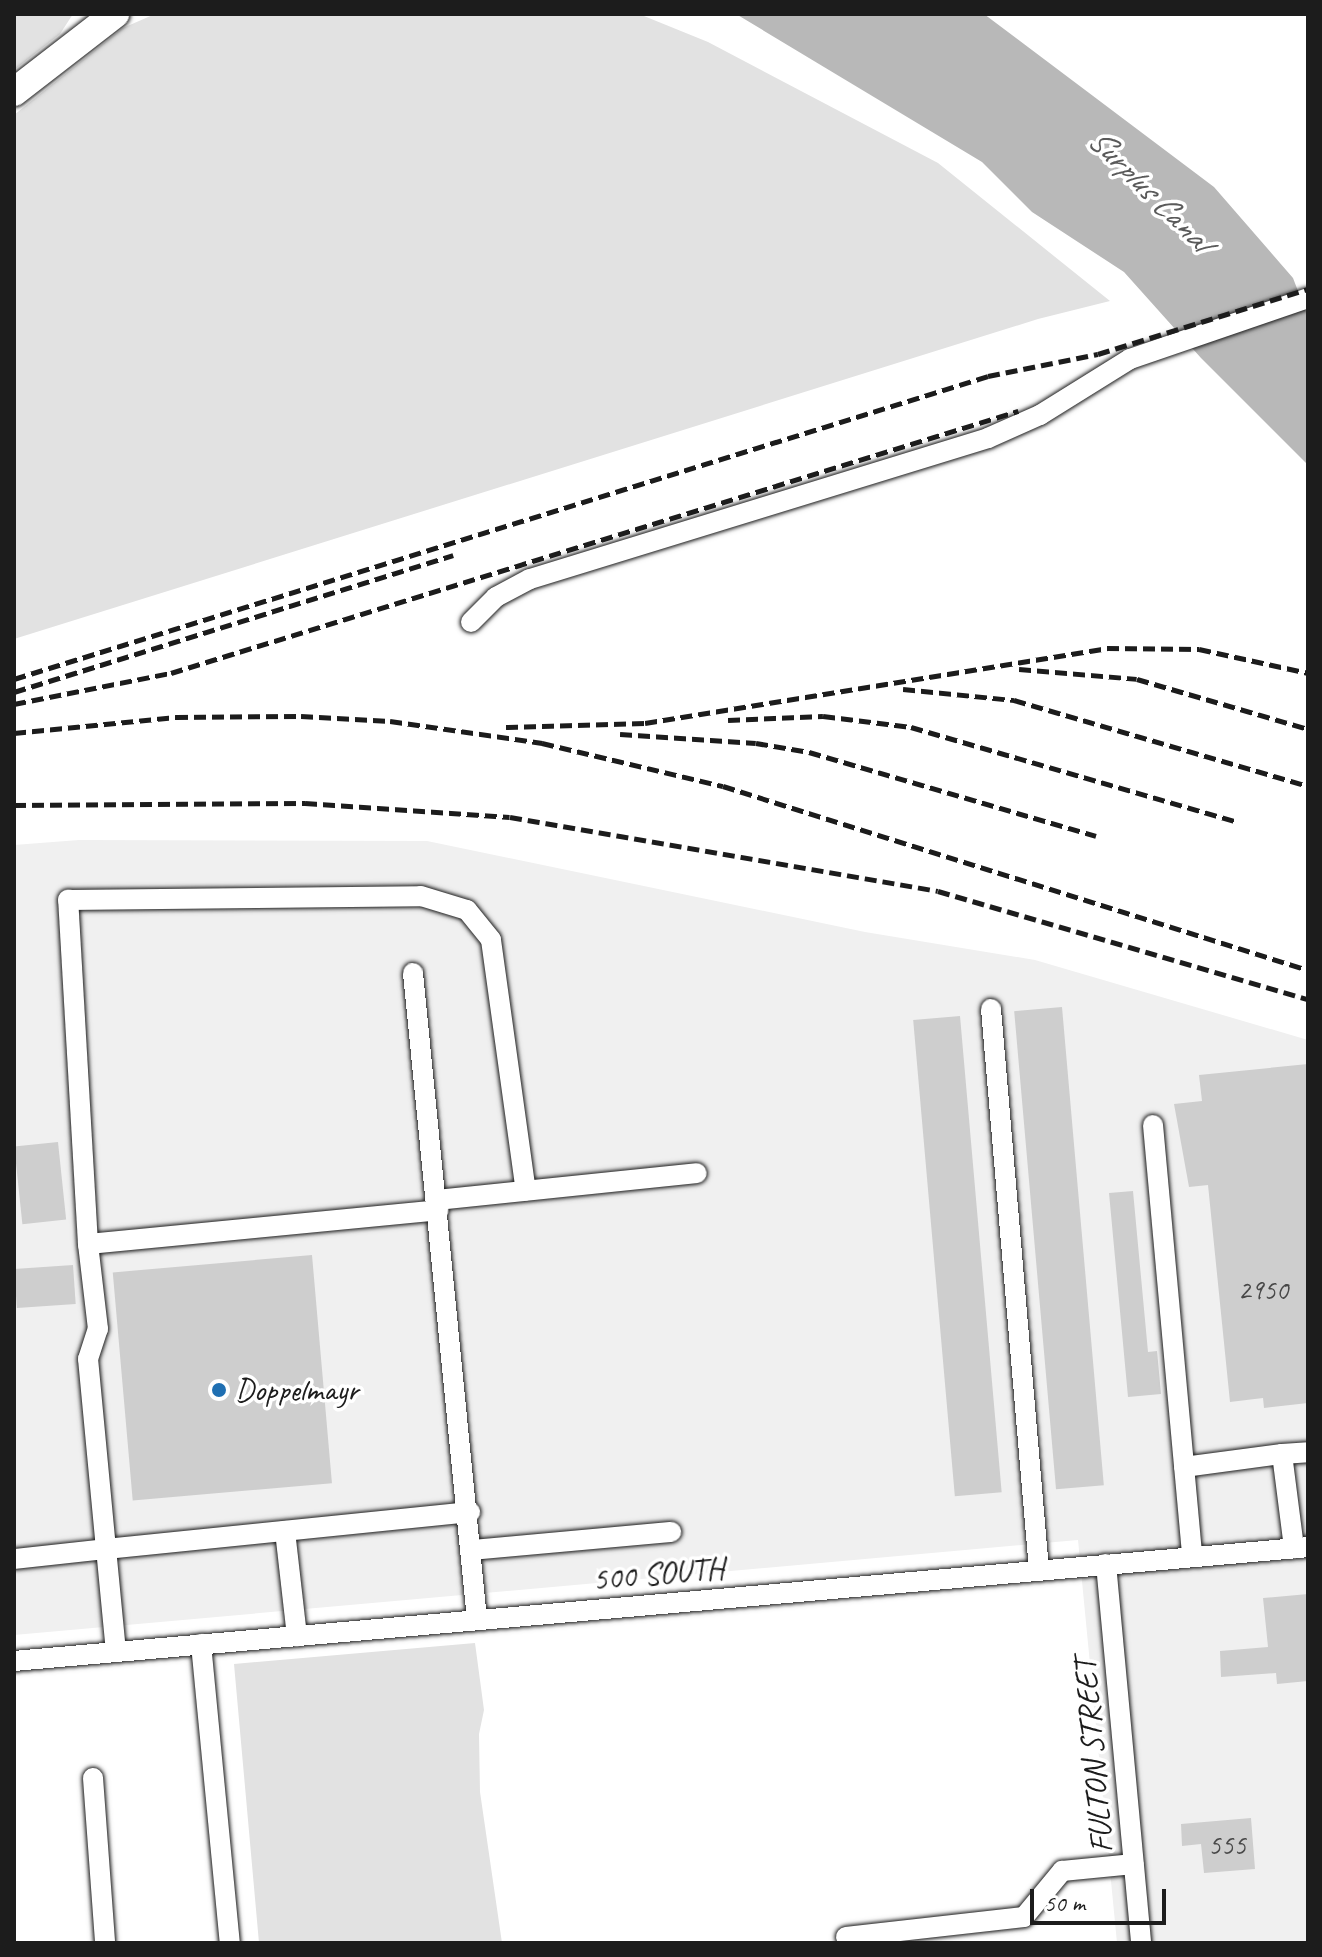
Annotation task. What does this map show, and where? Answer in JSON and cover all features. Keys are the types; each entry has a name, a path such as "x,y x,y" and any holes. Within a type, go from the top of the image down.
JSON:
{"highway":[{"path":"14,92 115,14"}],"street":[{"path":"471,622 496,597 530,579 1002,433 1106,371 1184,339 1305,299"},
{"path":"116,1652 88,1359 98,1329 88,1244 68,900 421,896 467,910 491,940 526,1191"},
{"path":"413,973 470,1512 477,1620"},
{"path":"991,1009 1039,1570"},
{"path":"1153,1125 1192,1556"},
{"path":"88,1244 697,1173"},
{"path":"1184,1467 1308,1452"},
{"path":"1282,1454 1301,1547"},
{"path":"14,1559 470,1512"},
{"path":"285,1531 297,1636"},
{"path":"472,1550 671,1532"},
{"name":"500 SOUTH","path":"14,1661 1301,1547"},
{"name":"FULTON STREET","path":"1106,1564 1141,1943"},
{"path":"201,1644 230,1943"},
{"path":"93,1778 105,1943"},
{"path":"846,1937 1024,1917 1062,1871 1134,1864"}],"shaded area":[{"path":"14,14 73,14 60,34 14,70"},
{"path":"155,14 639,14 708,42 938,163 1110,301 1038,319 14,639 14,115 123,28"},
{"path":"79,840 427,841 865,932 1035,960 1308,1040 1308,1943 1117,1943 1078,1540 14,1635 14,845"},
{"path":"475,1643 484,1710 479,1734 480,1792 502,1943 259,1943 234,1664"}],"water":[{"name":"Surplus Canal","path":"736,14 984,14 1214,187 1293,278 1308,317 1308,465 1201,358 1124,272 1032,212 982,162"}],"building":[{"path":"1062,1007 1104,1485 1056,1489 1014,1011"},
{"path":"960,1016 1002,1492 955,1496 913,1020"},
{"path":"1308,1064 1308,1403 1264,1408 1263,1398 1230,1402 1208,1185 1189,1187 1174,1104 1202,1101 1199,1075"},
{"path":"58,1142 66,1220 22,1224 14,1147"},
{"path":"1133,1191 1148,1352 1157,1351 1161,1394 1128,1397 1109,1193"},
{"path":"312,1255 332,1483 133,1501 113,1272"},
{"path":"73,1265 76,1304 17,1308 14,1269"},
{"path":"1308,1594 1308,1681 1277,1684 1276,1673 1221,1677 1220,1651 1268,1647 1263,1598"},
{"path":"1251,1818 1255,1869 1204,1873 1201,1844 1182,1846 1181,1824"}],"railway":[{"path":"14,679 988,376 1098,354 1308,289"},
{"path":"14,704 171,673 1018,411"},
{"path":"14,692 453,555"},
{"path":"506,727 645,723 1107,648 1199,649 1308,673"},
{"path":"1019,669 1137,679 1308,729"},
{"path":"903,689 1014,700 1308,786"},
{"path":"14,733 176,717 301,716 390,721 542,743 723,786 1308,970"},
{"path":"728,720 823,716 911,727 1238,822"},
{"path":"620,734 756,743 809,752 1096,836"},
{"path":"14,805 305,803 510,817 938,891 1308,999"}],"place":[{"name":"Doppelmayr","path":"219,1390"}]}
